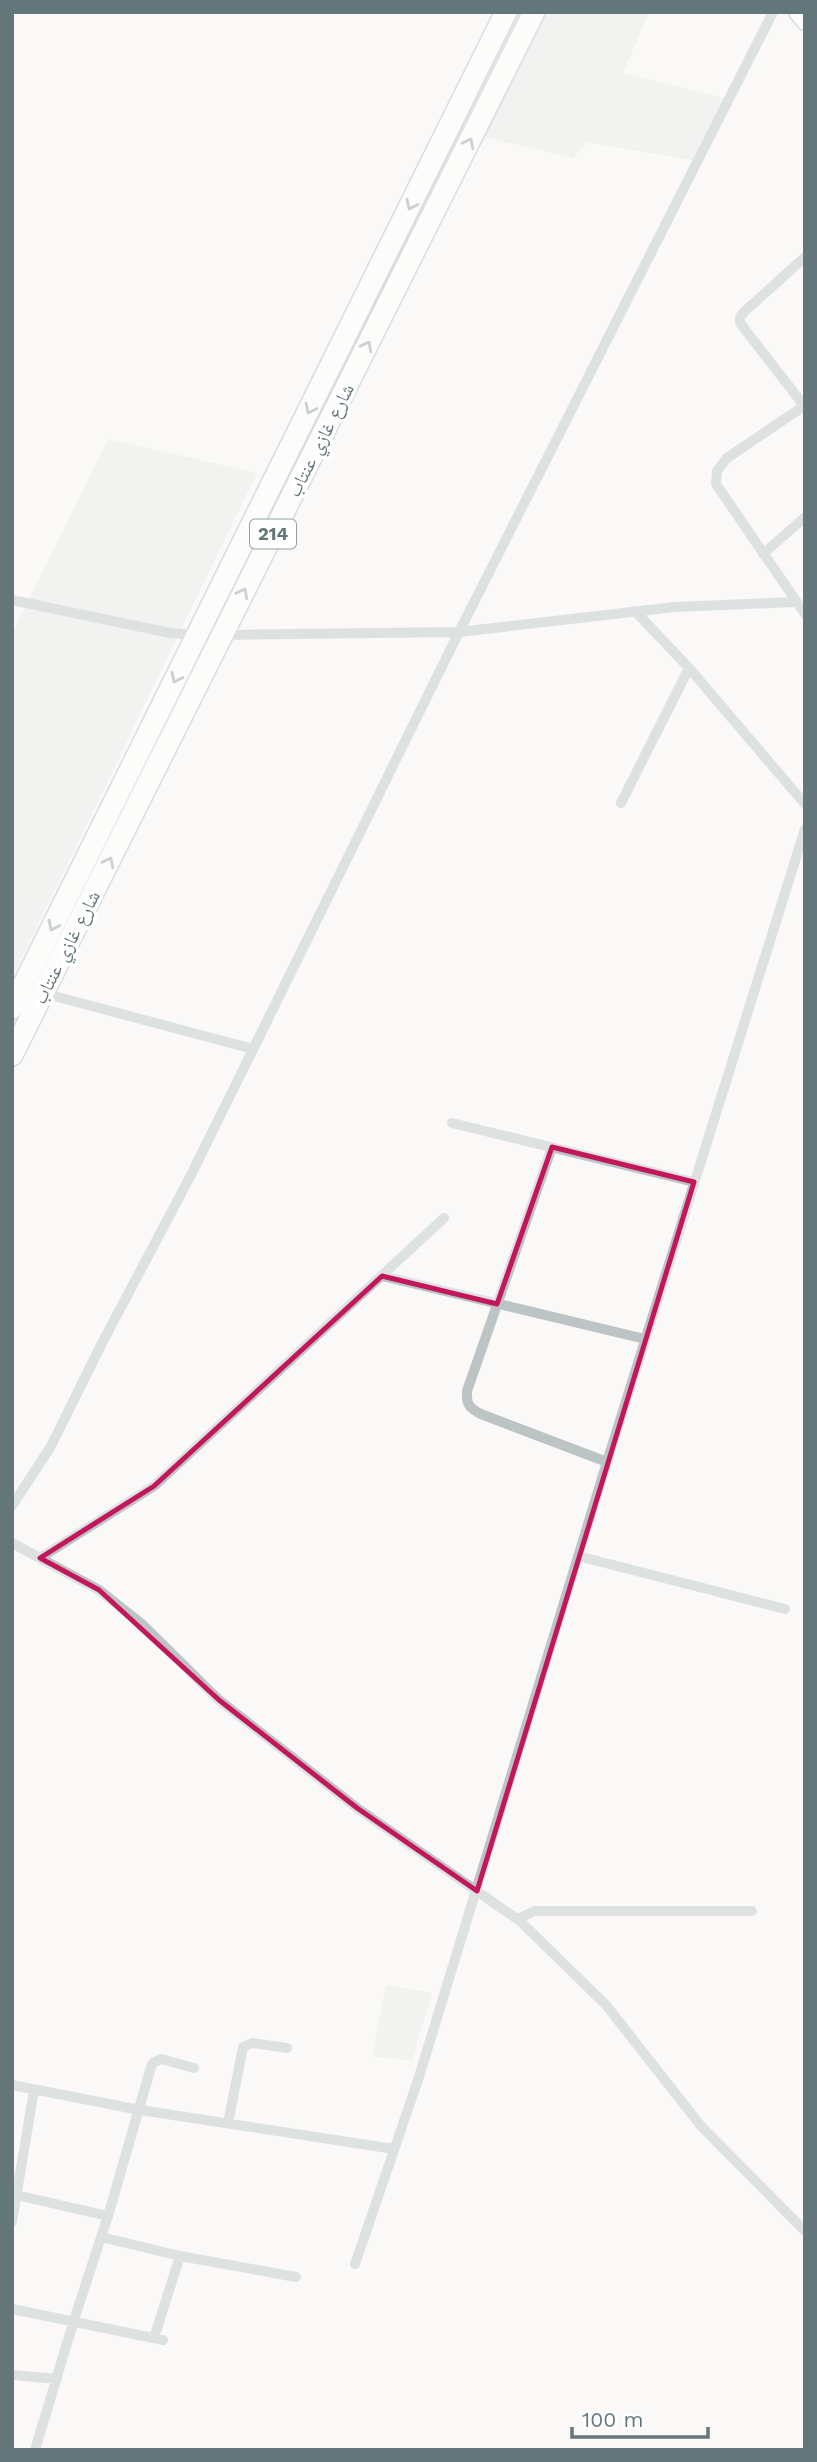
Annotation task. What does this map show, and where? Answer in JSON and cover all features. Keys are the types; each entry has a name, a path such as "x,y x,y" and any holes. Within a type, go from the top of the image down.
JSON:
{"highway":[{"name":"214","path":"12,1008 506,12"},
{"name":"شارع غازي عنتاب","path":"12,1055 534,12"}],"street":[{"path":"12,1506 51,1446 191,1175 459,632 773,12"},
{"path":"797,12 805,22"},
{"path":"805,257 740,317 740,323 804,406 727,458 717,471 716,484 805,614"},
{"path":"763,554 805,517"},
{"path":"12,600 170,633 197,635"},
{"path":"222,635 459,632 675,607 795,602"},
{"path":"635,611 689,668 805,804"},
{"path":"621,803 689,668"},
{"path":"355,2264 418,2080 645,1339 805,829"},
{"path":"43,993 253,1049"},
{"path":"452,1123 694,1182"},
{"path":"552,1147 467,1391 466,1402 471,1409 607,1462"},
{"path":"40,1558 154,1486 444,1219"},
{"path":"382,1276 645,1339"},
{"path":"12,1543 99,1590 143,1625 219,1700 357,1808 517,1919 607,2005 701,2126 805,2231"},
{"path":"578,1556 785,1609"},
{"path":"517,1919 535,1911 752,1910"},
{"path":"228,2123 243,2047 252,2043 286,2048"},
{"path":"35,2450 153,2063 161,2059 194,2068"},
{"path":"12,2085 140,2110 394,2149"},
{"path":"12,2222 14,2194 34,2090"},
{"path":"14,2194 108,2216"},
{"path":"102,2236 180,2256 296,2277"},
{"path":"12,2309 158,2339 180,2256"},
{"path":"12,2375 57,2379"}],"highlighted area":[{"path":"552,1147 694,1182 477,1891 357,1808 219,1700 99,1590 40,1558 154,1486 382,1276 497,1304"}],"shaded area":[{"path":"515,12 521,12 12,1030 12,1018"},
{"path":"539,12 649,12 623,73 729,99 697,161 587,142 573,158 481,136"},
{"path":"108,439 257,473 12,979 12,634"},
{"path":"386,1985 432,1993 412,2061 372,2056"}]}
